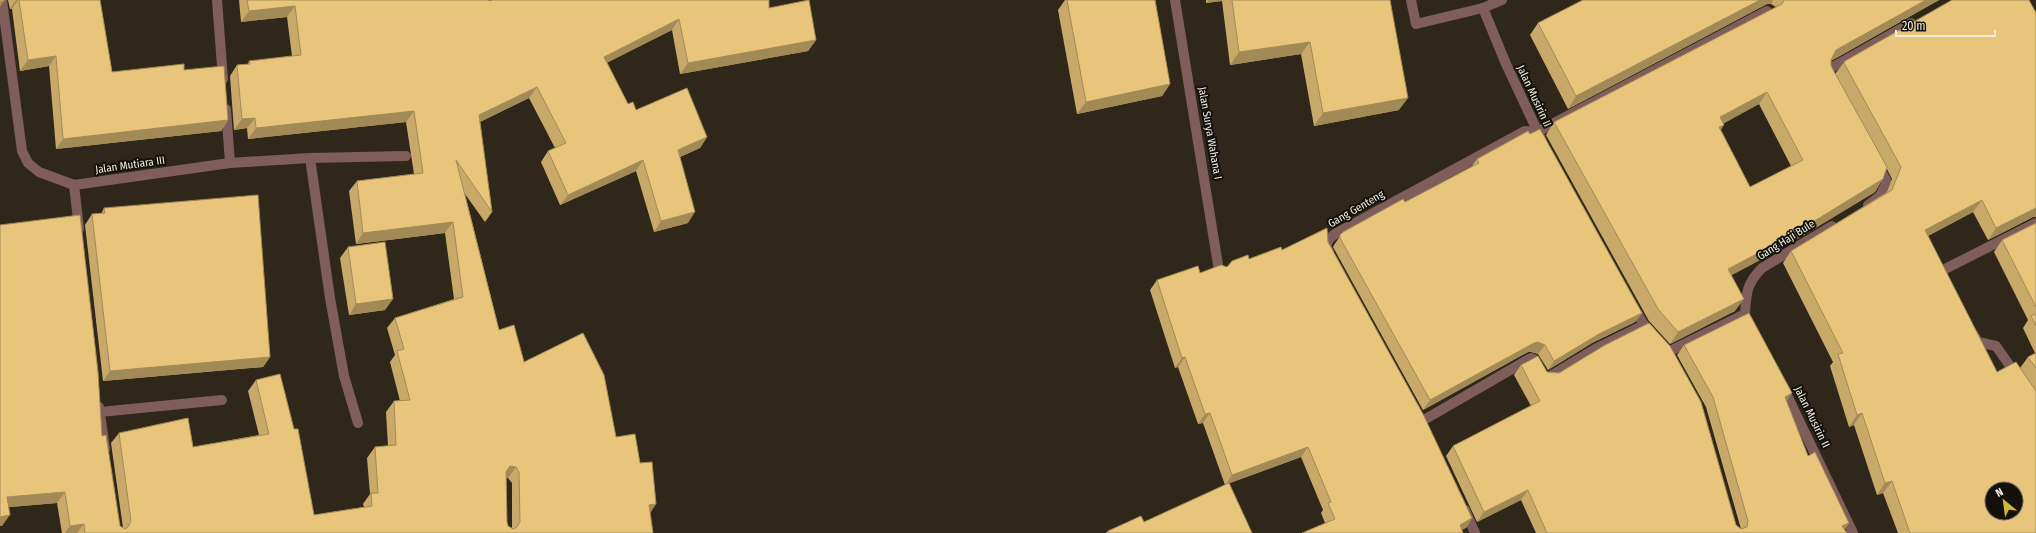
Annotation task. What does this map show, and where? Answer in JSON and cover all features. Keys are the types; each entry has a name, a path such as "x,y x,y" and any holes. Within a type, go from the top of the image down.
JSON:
{"street":[{"name":"Jalan Mutiara III","path":"2,0 22,150 28,163 39,172 74,185 230,163 310,158 406,156"},
{"path":"217,0 230,163"},
{"name":"Jalan Surya Wahana I","path":"1175,0 1219,271"},
{"path":"1411,0 1416,24 1483,8 1502,0"},
{"name":"Jalan Musirin II","path":"1483,8 1536,132 1548,152"},
{"path":"1536,132 1770,10"},
{"path":"1836,89 1828,75 1831,68 1919,19"},
{"name":"Gang Genteng","path":"1335,263 1326,244 1335,234 1525,130 1536,132"},
{"path":"310,158 332,314 344,376 358,423"},
{"path":"1856,212 1880,196 1887,182 1875,158"},
{"path":"74,185 80,240"},
{"name":"Gang Haji Bule","path":"1644,325 1665,350 1747,317 1746,290 1754,276 1762,268 1842,220"},
{"path":"1948,291 1940,278 1943,270 2036,223"},
{"path":"1422,421 1531,358 1535,360 1544,377 1549,377 1595,349 1644,325 1628,298"},
{"path":"1967,323 1978,342 1996,346 2021,382"},
{"name":"Jalan Musirin II","path":"1776,374 1797,413 1853,533"},
{"path":"98,397 106,458"},
{"path":"100,412 222,400"},
{"path":"1461,503 1472,532"}],"building":[{"path":"19,0 100,0 112,72 184,64 184,70 224,66 228,120 63,139 56,56 28,60"},
{"path":"247,0 769,0 769,8 809,0 816,40 688,63 679,19 604,57 628,104 633,102 636,110 687,88 707,137 678,150 695,212 661,221 643,160 568,195 548,151 566,143 537,87 479,115 492,212 456,160 499,330 514,325 524,362 583,333 604,375 616,437 635,434 640,463 652,462 656,504 649,505 653,533 85,533 84,524 70,526 65,492 7,497 10,515 0,517 0,225 80,215 98,372 102,436 106,435 120,526 125,529 131,521 119,433 188,418 193,447 269,434 256,380 280,374 294,429 298,429 314,515 372,506 371,493 378,493 375,447 396,445 394,401 410,400 397,351 404,349 395,318 463,297 453,222 363,233 357,181 423,173 414,111 256,128 255,118 242,119 237,65 250,64 249,61 301,55 295,6 249,11","holes":["510,466 516,467 519,472 520,522 517,527 513,529 508,526 507,522 506,472"]},
{"path":"1067,0 1155,0 1170,84 1086,102"},
{"path":"1232,0 1390,0 1408,98 1323,113 1310,42 1239,52"},
{"path":"1583,0 1760,0 1576,96 1538,23"},
{"path":"1784,0 1926,0 1836,50 1831,60 1831,66 1887,167 1883,179 1785,239 1728,269 1744,299 1678,332 1658,309 1554,122 1782,4","holes":["1767,92 1803,160 1750,187 1719,127 1724,125 1720,117"]},
{"path":"1952,0 2029,0 2036,13 2036,208 1996,228 1982,200 1925,230 1997,372 2016,362 2036,391 2036,533 1910,533 1892,481 1885,483 1862,413 1857,415 1838,354 1843,353 1791,251 1892,190 1901,167 1844,63 1845,61"},
{"path":"1540,129 1642,313 1599,334 1554,361 1545,345 1538,342 1534,343 1430,400 1340,238 1340,235 1403,199 1405,202 1479,163 1477,159 1528,131 1530,134"},
{"path":"258,195 270,357 110,371 92,214 105,213 104,208"},
{"path":"2036,223 2036,307 2002,240"},
{"path":"1327,228 1328,242 1423,414 1472,518 1460,525 1463,533 1302,533 1335,519 1328,503 1331,502 1308,447 1232,475 1210,413 1205,414 1185,357 1182,358 1157,280 1198,266 1200,273 1221,265 1227,267 1232,261 1248,255 1249,259 1281,247 1282,250"},
{"path":"385,242 393,299 356,304 348,247"},
{"path":"1749,313 1792,393 1785,397 1808,456 1815,452 1849,523 1842,526 1847,533 1547,533 1528,490 1484,512 1453,446 1540,401 1521,365 1538,356 1547,372 1559,373 1605,345 1649,323 1670,346 1701,402 1736,525 1741,529 1747,527 1748,521 1713,397 1684,345"},
{"path":"2036,314 2036,326 2031,316"},
{"path":"2036,353 2036,368 2028,357"},
{"path":"1229,483 1252,533 1109,533 1108,531 1141,516 1144,522"}]}
